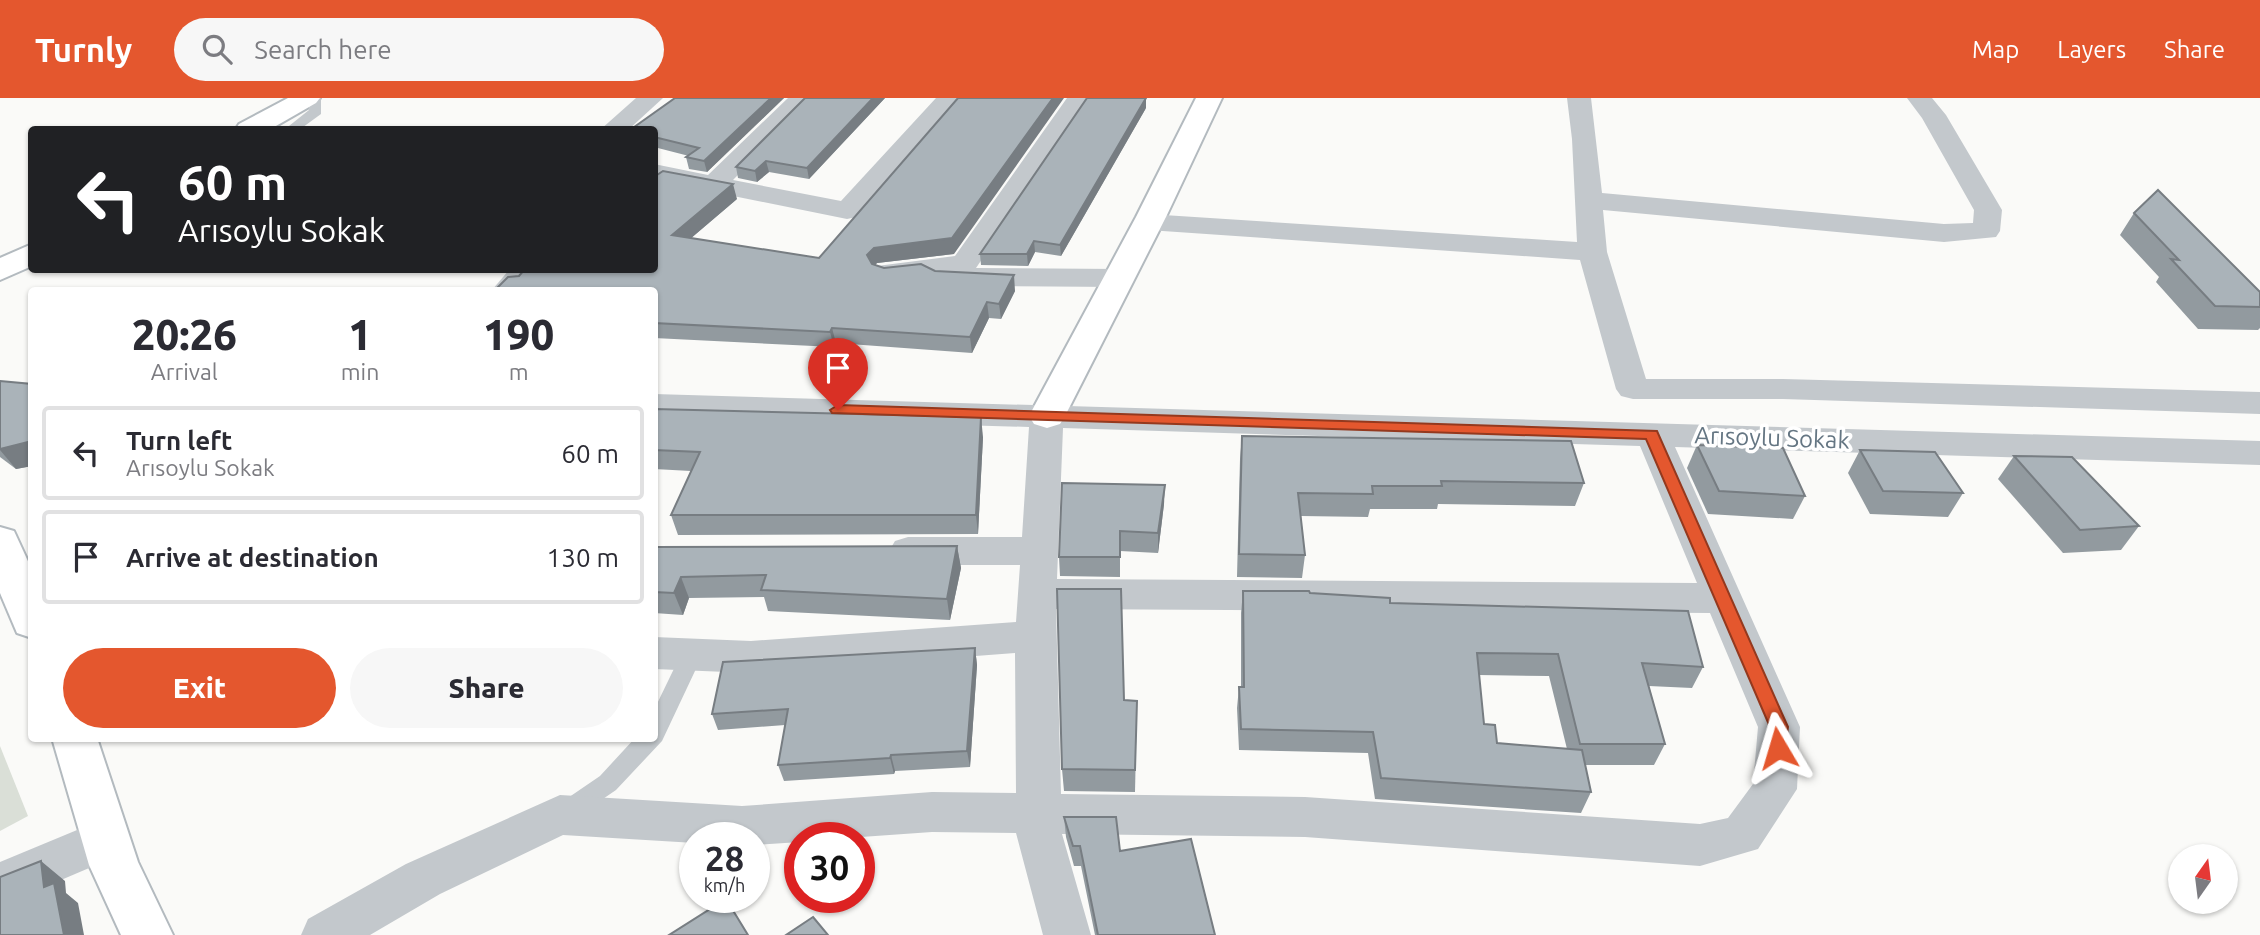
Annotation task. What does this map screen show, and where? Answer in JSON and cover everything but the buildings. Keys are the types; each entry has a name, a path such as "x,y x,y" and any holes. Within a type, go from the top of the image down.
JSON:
{"street":[{"path":"255,126 307,98"},
{"path":"617,126 651,98"},
{"path":"714,184 802,98"},
{"path":"658,174 847,211 949,98"},
{"path":"1079,98 964,264 887,272 1013,279 1119,278"},
{"path":"1067,935 1039,834 1038,815 1035,636 1047,416 1149,222 1209,98"},
{"path":"1578,98 1585,139 1592,252 1633,389 1783,389 2260,403"},
{"path":"1589,200 1944,233 1986,231 1989,210 1933,115 1919,98"},
{"path":"1149,222 1592,252"},
{"path":"0,271 28,255"},
{"path":"510,287 521,273"},
{"name":"Arısoylu Sokak","path":"658,405 2260,453"},
{"path":"325,935 423,879 560,815 742,826 932,812 1305,817 1700,845 1742,835 1775,789 1779,727 1652,434"},
{"path":"877,551 1040,551"},
{"path":"14,554 28,607"},
{"path":"1038,594 1723,598"},
{"path":"673,654 751,657 1035,636"},
{"path":"75,742 114,865 147,935"},
{"path":"0,884 106,839"}],"lane":[{"path":"295,126 316,111 315,98"},
{"path":"0,271 28,265"},
{"path":"658,717 673,654"},
{"path":"560,815 608,783 646,742"}],"shaded area":[{"path":"0,746 28,816 0,831"}],"route":[{"path":"838,410 1652,434 1779,727 1778,748"}]}
